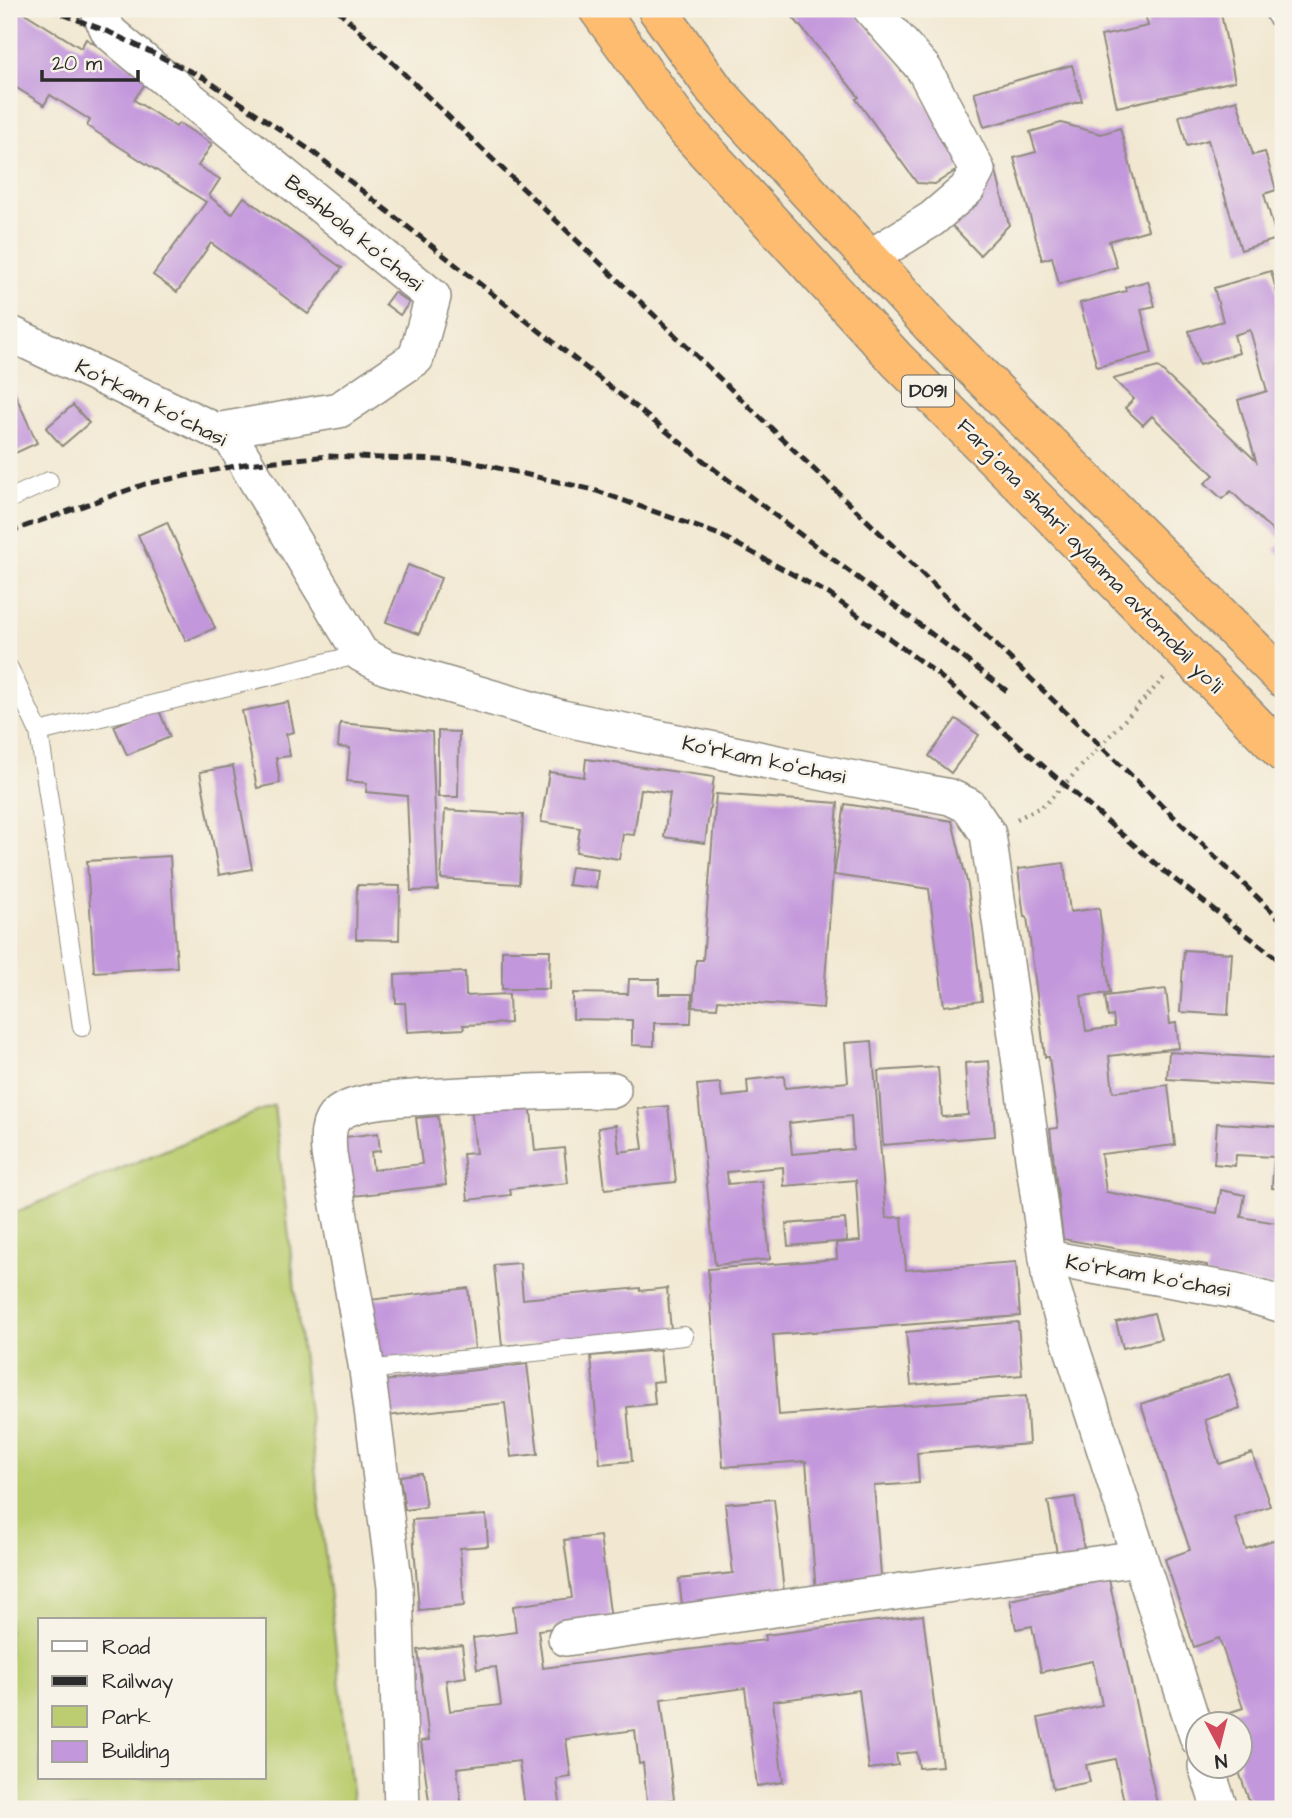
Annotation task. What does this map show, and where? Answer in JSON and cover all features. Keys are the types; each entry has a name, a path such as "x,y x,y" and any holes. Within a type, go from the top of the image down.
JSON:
{"highway":[{"name":"Fargʻona shahri aylanma avtomobil yoʻli","path":"598,9 682,125 897,360 1283,753"},
{"name":"D091","path":"657,9 715,90 939,334 1283,678"},
{"path":"1030,493 1063,457"}],"street":[{"name":"Beshbola koʻchasi","path":"98,9 109,32 433,297 416,358 339,410 215,431"},
{"path":"869,258 932,219 967,189 977,170 924,69 871,9"},
{"name":"Koʻrkam koʻchasi","path":"9,333 231,438 361,654 386,667 562,718 950,797 969,806 988,834 1047,1258 1236,1291 1283,1305"},
{"path":"402,1809 395,1587 367,1370 330,1154 328,1137 331,1122 337,1114 379,1101 514,1091 613,1090"},
{"path":"1047,1258 1050,1280 1188,1710"},
{"path":"566,1638 1139,1558"},
{"path":"1211,1780 1220,1809"}],"lane":[{"path":"9,499 49,481"},
{"path":"39,732 361,654"},
{"path":"9,668 39,732 82,1027"},
{"path":"367,1370 684,1336"}],"path":[{"path":"988,834 1046,804 1186,654"}],"green space":[{"path":"274,1105 354,1809 9,1809 9,1215"}],"building":[{"path":"9,9 18,9 81,48 86,39 149,78 134,100 176,127 179,123 212,144 198,166 220,179 209,196 232,214 244,197 342,268 308,314 211,243 177,292 153,275 206,202 87,126 90,120 50,95 44,105 9,83"},
{"path":"786,9 852,9 898,65 969,162 935,184 917,183 856,99 859,97"},
{"path":"1144,9 1220,9 1235,81 1117,107 1101,36 1148,26"},
{"path":"1072,65 1082,101 984,127 974,92"},
{"path":"1237,100 1253,155 1265,152 1276,190 1264,194 1277,239 1241,250 1208,140 1187,146 1179,116"},
{"path":"1061,123 1101,134 1120,128 1148,230 1109,241 1117,267 1059,284 1052,257 1042,260 1014,158 1036,152 1030,132"},
{"path":"995,167 1009,225 980,255 943,216"},
{"path":"1271,271 1281,308 1283,307 1283,541 1231,491 1222,499 1205,483 1214,475 1152,416 1143,425 1125,408 1134,399 1113,379 1158,367 1256,461 1238,400 1267,391 1250,330 1234,335 1239,353 1199,365 1189,331 1223,321 1214,288"},
{"path":"1148,281 1155,306 1141,309 1152,353 1097,367 1080,303 1126,291 1125,287"},
{"path":"394,292 409,303 400,315 385,304"},
{"path":"9,385 37,443 9,456"},
{"path":"73,405 89,423 62,446 46,428"},
{"path":"167,522 215,628 186,641 138,535"},
{"path":"1283,541 1283,558 1275,550"},
{"path":"408,565 441,578 419,634 386,622"},
{"path":"288,702 294,732 286,734 290,756 276,758 280,783 257,788 242,711"},
{"path":"158,708 170,737 127,755 114,726"},
{"path":"956,719 979,735 951,773 929,756"},
{"path":"340,723 432,732 438,890 411,891 407,796 366,792 367,783 347,781 350,748 338,747"},
{"path":"438,731 459,732 458,797 438,797"},
{"path":"586,759 714,777 705,843 664,837 670,793 641,789 634,835 623,834 619,859 576,852 580,828 541,822 549,772 584,777"},
{"path":"233,766 252,869 219,875 200,772"},
{"path":"716,794 838,803 823,1008 718,1000 717,1008 693,1007 696,960 703,960"},
{"path":"845,804 952,821 968,886 982,1001 944,1006 929,889 834,875"},
{"path":"445,810 523,815 519,884 441,879"},
{"path":"170,856 177,967 94,972 87,861"},
{"path":"1064,863 1070,912 1099,908 1110,993 1081,996 1086,1031 1115,1027 1113,1016 1108,1017 1105,996 1166,989 1170,1024 1176,1023 1179,1048 1109,1056 1113,1092 1168,1085 1175,1145 1101,1154 1106,1192 1217,1213 1221,1190 1245,1195 1241,1217 1283,1224 1283,1289 1206,1275 1207,1265 1063,1239 1050,1129 1058,1128 1018,869"},
{"path":"571,867 598,870 596,888 568,885"},
{"path":"357,885 400,886 399,940 356,939"},
{"path":"502,950 550,950 549,989 502,989"},
{"path":"1184,950 1232,953 1228,1015 1180,1012"},
{"path":"465,972 466,996 509,994 510,1023 407,1032 405,1003 396,1003 395,975"},
{"path":"629,979 659,979 659,994 692,994 691,1023 654,1023 654,1046 632,1045 632,1020 573,1019 573,993 628,994"},
{"path":"872,1041 886,1218 902,1217 906,1270 1016,1262 1020,1316 773,1335 779,1415 1026,1396 1029,1444 917,1453 919,1483 874,1486 882,1588 816,1593 806,1461 723,1467 708,1269 837,1259 836,1243 860,1241 856,1180 784,1186 783,1167 727,1172 728,1184 762,1181 770,1259 715,1265 697,1085 720,1083 722,1097 748,1094 747,1080 784,1076 785,1088 848,1082 845,1043","holes":["851,1116 853,1149 792,1154 789,1123"]},
{"path":"1169,1052 1283,1059 1283,1086 1167,1079"},
{"path":"989,1061 995,1136 883,1145 878,1071 938,1067 942,1117 968,1115 965,1063"},
{"path":"530,1101 535,1151 564,1148 568,1183 510,1189 511,1195 468,1200 463,1154 476,1153 471,1107"},
{"path":"668,1106 676,1182 605,1189 598,1128 616,1125 619,1152 643,1149 638,1109"},
{"path":"438,1116 446,1185 345,1197 337,1138 378,1133 380,1151 371,1152 373,1170 422,1164 416,1118"},
{"path":"1217,1123 1283,1127 1283,1189 1272,1188 1274,1157 1236,1155 1235,1166 1214,1164"},
{"path":"845,1219 847,1241 788,1246 786,1224"},
{"path":"520,1263 523,1299 667,1288 671,1330 502,1346 494,1265"},
{"path":"468,1288 475,1349 377,1361 369,1300"},
{"path":"1154,1313 1161,1339 1123,1348 1116,1322"},
{"path":"1018,1322 1022,1375 911,1385 906,1332"},
{"path":"660,1350 663,1381 653,1382 655,1404 627,1407 632,1461 600,1464 591,1356"},
{"path":"527,1364 538,1454 511,1457 505,1403 387,1416 382,1381"},
{"path":"1229,1374 1240,1408 1205,1420 1219,1464 1252,1453 1270,1506 1235,1518 1246,1549 1283,1537 1283,1809 1252,1809 1242,1780 1254,1780 1254,1710 1237,1710 1243,1708 1219,1638 1194,1647 1165,1559 1190,1550 1141,1404"},
{"path":"421,1473 426,1507 405,1510 400,1476"},
{"path":"1075,1497 1086,1561 1059,1565 1048,1501"},
{"path":"774,1499 785,1601 683,1613 679,1579 733,1573 725,1504"},
{"path":"486,1515 488,1546 460,1548 464,1606 419,1610 412,1520"},
{"path":"600,1536 611,1620 538,1630 543,1668 766,1640 765,1635 923,1615 942,1766 919,1768 917,1752 896,1754 898,1765 869,1769 859,1690 773,1701 783,1782 757,1786 745,1688 661,1699 674,1799 647,1802 643,1763 639,1764 635,1730 566,1739 571,1777 557,1779 560,1803 525,1808 519,1761 457,1768 462,1809 430,1809 421,1741 429,1740 418,1650 462,1645 466,1677 446,1680 450,1711 501,1705 496,1667 477,1669 473,1638 516,1632 513,1606 572,1598 564,1540"},
{"path":"1109,1579 1158,1809 1089,1809 1124,1802 1115,1759 1086,1765 1090,1782 1053,1789 1038,1718 1102,1705 1093,1661 1041,1672 1032,1626 1016,1629 1010,1600"}],"railway":[{"path":"49,9 109,32 204,78 313,152 714,469 1007,691"},
{"path":"337,9 1283,922"},
{"path":"9,532 145,484 245,464 328,456 467,461 594,490 720,535 829,594 935,672 1164,871 1283,963"}]}
